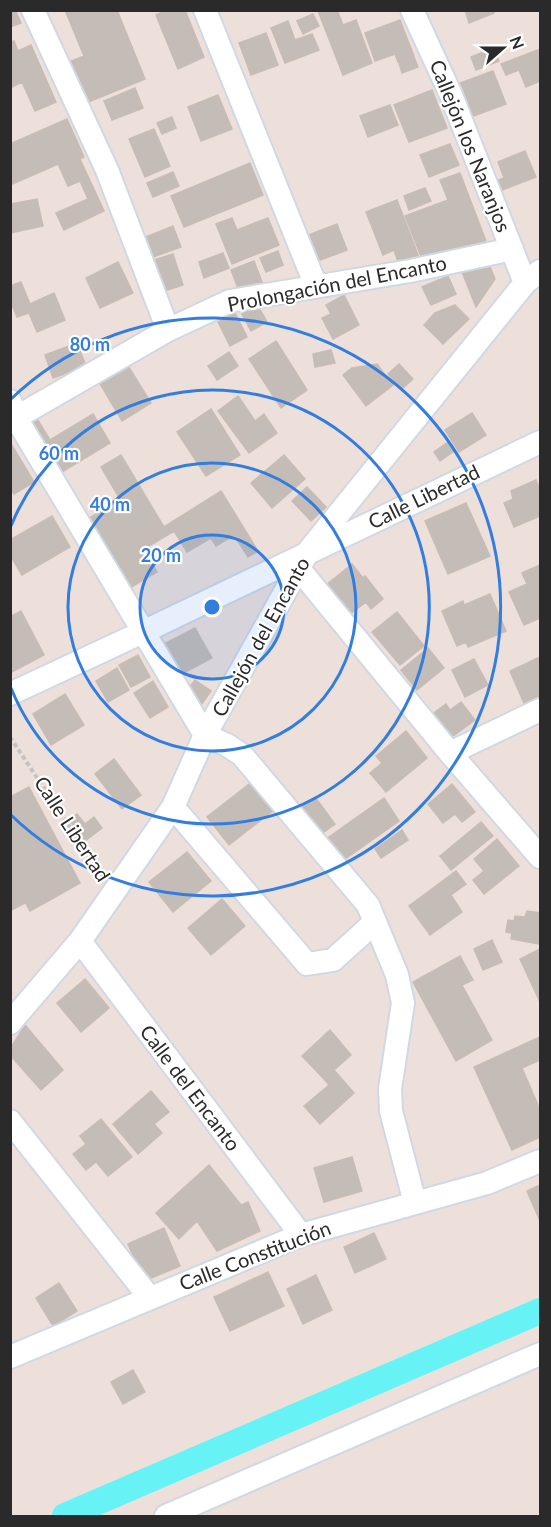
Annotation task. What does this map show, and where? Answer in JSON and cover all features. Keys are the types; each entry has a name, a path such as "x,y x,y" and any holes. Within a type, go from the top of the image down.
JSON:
{"street":[{"path":"33,10 107,170 168,330"},
{"path":"205,10 316,286"},
{"name":"Callejón los Naranjos","path":"412,10 451,95 512,249 533,277"},
{"name":"Prolongación del Encanto","path":"12,413 168,330 230,301 410,271 512,249"},
{"name":"Callejón del Encanto","path":"10,1023 80,941 173,807 206,735 303,561 533,277"},
{"path":"12,413 206,735 242,755 368,905 397,975 403,1004 390,1089 391,1111 414,1203"},
{"name":"Calle Libertad","path":"10,694 303,561 540,442"},
{"path":"303,561 450,753 540,857"},
{"path":"450,753 540,710"},
{"path":"173,807 307,964 333,960 375,922"},
{"name":"Calle del Encanto","path":"80,941 301,1234"},
{"path":"10,1121 150,1298"},
{"name":"Calle Constitución","path":"10,1357 301,1234 487,1183 540,1161"},
{"path":"166,1516 540,1354"}],"path":[{"name":"Calle Libertad","path":"10,736 113,892"}],"building":[{"path":"10,10 15,10 21,23 10,27"},
{"path":"65,10 117,10 145,79 81,105 64,64 84,56"},
{"path":"166,10 185,10 204,57 178,69 156,15"},
{"path":"337,10 343,25 356,20 372,63 343,75 318,11"},
{"path":"465,10 493,10 494,13 469,23"},
{"path":"313,14 319,26 303,34 297,21"},
{"path":"400,20 414,56 398,62 395,54 375,61 365,33"},
{"path":"288,21 295,40 312,34 319,50 285,63 271,28"},
{"path":"266,33 278,65 251,75 239,43"},
{"path":"14,41 18,51 31,45 56,102 35,111 22,82 12,87 10,42"},
{"path":"494,48 499,61 476,70 471,57"},
{"path":"540,49 540,81 526,87 519,70 506,75 501,64"},
{"path":"414,57 418,67 402,73 399,63"},
{"path":"493,71 506,104 468,118 455,85"},
{"path":"135,88 143,108 112,120 104,101"},
{"path":"432,90 447,128 409,142 394,105"},
{"path":"218,95 232,129 201,141 188,107"},
{"path":"390,105 398,125 368,137 360,116"},
{"path":"172,117 176,128 162,134 157,123"},
{"path":"67,119 84,157 80,159 104,211 64,230 56,213 88,199 80,181 68,186 58,164 10,185 10,144"},
{"path":"154,129 170,166 145,177 129,139"},
{"path":"450,144 459,165 429,177 420,155"},
{"path":"525,151 536,177 492,194 488,184 504,178 498,162"},
{"path":"250,163 263,195 184,227 171,196"},
{"path":"173,172 179,186 153,197 147,183"},
{"path":"460,173 486,241 424,264 405,216 448,200 440,180"},
{"path":"425,188 431,201 409,210 404,196"},
{"path":"37,199 43,226 10,233 10,204"},
{"path":"397,200 420,260 400,268 394,250 383,255 366,212"},
{"path":"232,218 237,230 268,218 279,245 232,264 216,224"},
{"path":"337,224 347,250 310,264 301,238"},
{"path":"173,226 181,247 153,257 146,237"},
{"path":"278,251 283,265 266,272 260,258"},
{"path":"223,253 229,268 204,278 199,262"},
{"path":"173,254 183,285 158,293 148,262"},
{"path":"254,261 264,287 241,296 231,270"},
{"path":"118,262 133,293 100,308 86,278"},
{"path":"488,262 495,279 476,307 462,272"},
{"path":"448,276 456,294 431,305 422,287"},
{"path":"21,282 30,304 54,293 65,320 37,332 29,313 17,317 13,307 10,308 10,286"},
{"path":"344,295 359,325 333,339 322,318 331,314 326,305"},
{"path":"455,305 469,319 443,344 424,325 435,313"},
{"path":"258,306 267,322 251,331 242,314"},
{"path":"235,313 247,337 230,346 218,322"},
{"path":"276,341 307,390 281,408 249,359"},
{"path":"77,343 86,366 53,378 45,355"},
{"path":"331,350 335,363 315,367 313,354"},
{"path":"229,352 238,366 217,380 208,366"},
{"path":"127,364 151,403 122,421 99,382"},
{"path":"377,364 393,385 366,406 343,375 352,368"},
{"path":"399,364 413,379 402,389 388,374"},
{"path":"238,396 255,421 264,414 277,433 249,453 218,411"},
{"path":"211,409 240,455 206,476 177,432"},
{"path":"472,413 486,435 459,452 445,430"},
{"path":"93,414 110,443 62,472 49,450 42,454 24,424 36,417 50,440"},
{"path":"10,442 34,482 14,494 10,489"},
{"path":"448,442 454,451 440,461 434,452"},
{"path":"121,455 164,527 221,491 258,551 248,557 234,535 216,546 211,538 187,552 174,531 144,549 157,572 128,589 86,520 120,499 101,467"},
{"path":"284,455 305,479 272,508 251,483"},
{"path":"536,480 540,490 540,516 514,527 504,503 513,499 511,491"},
{"path":"307,487 326,507 311,521 292,501"},
{"path":"466,503 490,556 448,574 425,521"},
{"path":"52,516 70,547 22,575 10,555 10,540"},
{"path":"352,564 383,599 371,609 366,602 349,615 326,585"},
{"path":"540,565 540,618 524,625 509,592 527,584 522,573"},
{"path":"490,594 506,631 468,647 466,642 457,646 442,611 463,601 464,605"},
{"path":"21,611 44,655 10,673 10,617"},
{"path":"397,612 424,646 400,665 372,632"},
{"path":"195,628 212,658 176,677 160,646"},
{"path":"428,648 444,668 417,690 401,670"},
{"path":"138,655 150,677 131,687 119,665"},
{"path":"540,657 540,696 524,703 510,671"},
{"path":"474,659 488,685 465,697 452,670"},
{"path":"117,668 129,690 108,702 96,681"},
{"path":"195,680 211,691 201,705 185,693"},
{"path":"153,681 168,707 150,718 134,693"},
{"path":"65,694 84,725 51,745 33,714"},
{"path":"461,702 475,720 445,742 431,715 446,704 450,710"},
{"path":"406,731 427,758 386,792 370,773 382,763 376,756"},
{"path":"114,759 141,795 122,809 95,774"},
{"path":"253,781 275,809 229,845 207,817"},
{"path":"452,784 475,812 462,822 455,814 443,823 428,804"},
{"path":"29,787 47,821 16,838 24,852 10,860 10,797"},
{"path":"315,797 335,824 317,837 297,810"},
{"path":"384,798 399,821 338,864 322,842"},
{"path":"77,814 85,824 94,817 102,828 85,841 69,820"},
{"path":"47,821 80,883 50,900 16,838"},
{"path":"481,822 493,836 451,870 440,856"},
{"path":"402,830 408,840 381,858 375,849"},
{"path":"497,839 519,866 484,894 473,880 484,871 474,859"},
{"path":"24,852 50,900 30,911 10,875 10,860"},
{"path":"187,852 211,881 173,912 149,882"},
{"path":"456,871 466,884 451,895 462,912 430,935 409,906"},
{"path":"10,875 25,903 10,911"},
{"path":"222,899 245,926 211,955 188,928"},
{"path":"527,911 540,913 540,944 511,939 512,933 506,932 508,920 514,921 515,916 525,917"},
{"path":"492,940 502,962 483,970 474,949"},
{"path":"540,949 540,1002 520,959"},
{"path":"460,956 473,980 462,985 492,1040 456,1061 413,982"},
{"path":"85,979 109,1008 81,1032 57,1003"},
{"path":"25,1025 63,1070 41,1090 10,1055 10,1049"},
{"path":"330,1030 351,1055 324,1079 302,1056"},
{"path":"540,1037 540,1060 522,1068 540,1110 540,1137 512,1150 474,1067"},
{"path":"334,1070 354,1093 320,1124 304,1106 329,1085 324,1079"},
{"path":"151,1091 169,1112 154,1124 162,1133 138,1154 113,1124"},
{"path":"101,1119 132,1157 108,1176 96,1162 86,1170 73,1154 86,1144 80,1136"},
{"path":"352,1157 362,1191 324,1202 314,1168"},
{"path":"209,1165 241,1205 248,1202 260,1231 217,1251 197,1221 179,1239 156,1213"},
{"path":"540,1185 540,1221 527,1191"},
{"path":"164,1228 180,1266 144,1281 128,1244"},
{"path":"374,1233 386,1259 355,1273 344,1247"},
{"path":"268,1272 284,1306 230,1331 214,1297"},
{"path":"316,1275 332,1310 303,1324 287,1289"},
{"path":"59,1283 77,1311 53,1326 36,1298"},
{"path":"133,1370 145,1392 123,1404 111,1382"}],"waterway":[{"path":"65,1516 540,1311"}]}
